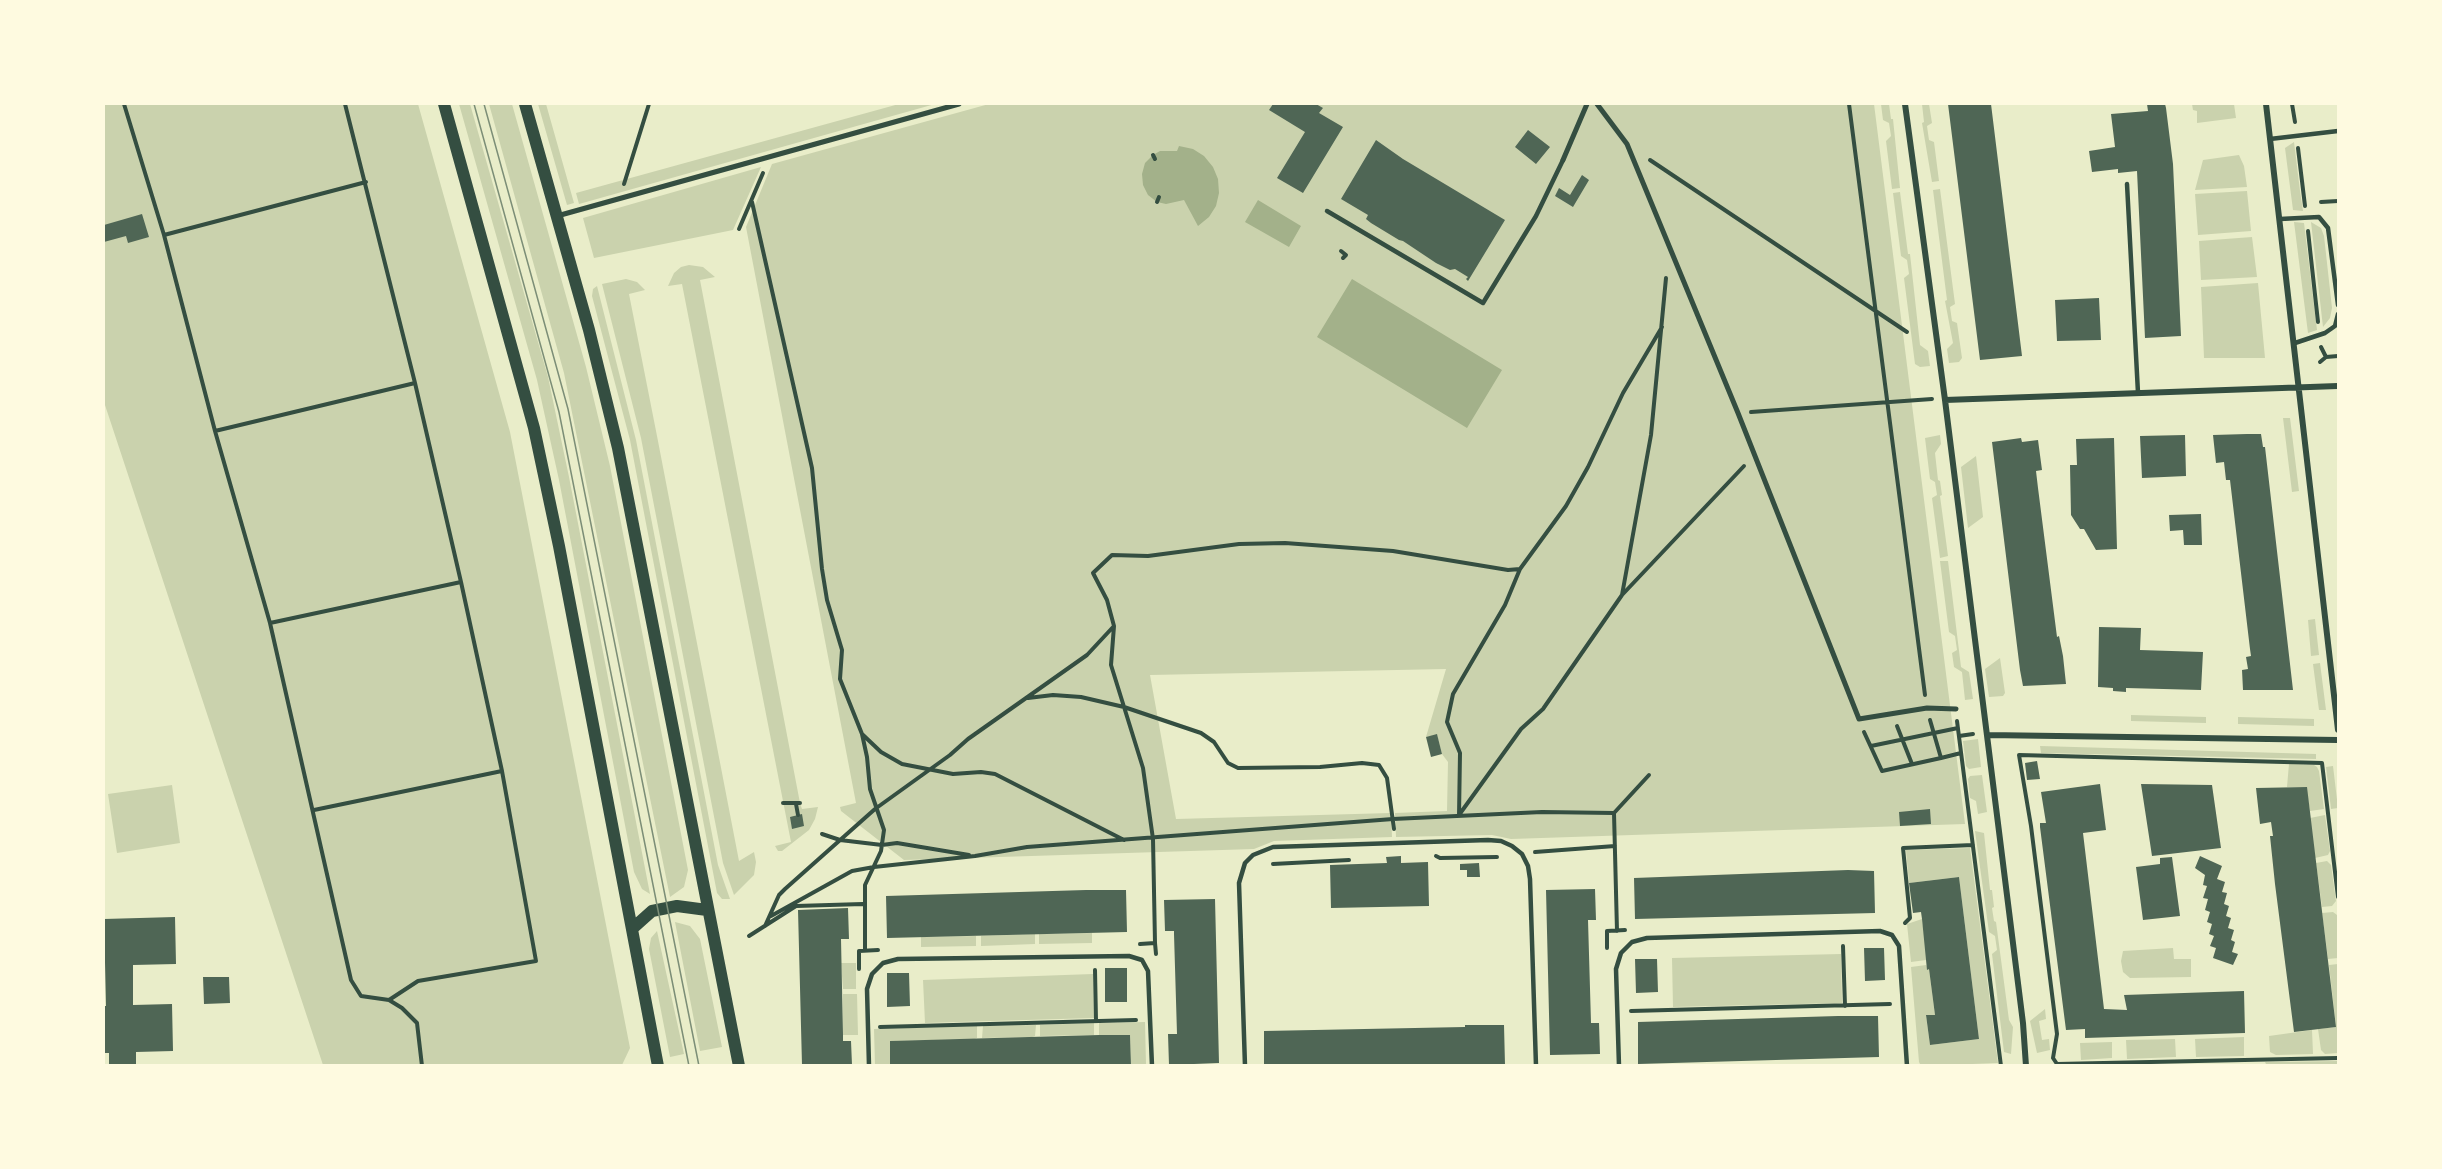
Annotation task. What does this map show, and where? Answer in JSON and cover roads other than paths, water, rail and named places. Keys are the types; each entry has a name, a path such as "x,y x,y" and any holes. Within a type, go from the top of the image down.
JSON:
{"main road":[{"path":"444,104 534,428 658,1065"},
{"path":"525,104 616,437 739,1065"},
{"path":"633,928 652,911 678,906 707,910"}],"street":[{"path":"557,216 622,196 959,104"},
{"path":"1563,160 1587,104"},
{"path":"1597,104 1627,144 1755,455 1859,720 1927,708 1956,709"},
{"path":"1905,104 1945,400 2023,1023 2026,1065"},
{"path":"2266,104 2338,730"},
{"path":"1945,400 2338,386"},
{"path":"1987,735 2338,740"}],"lane":[{"path":"2270,139 2338,131"},
{"path":"1327,211 1484,303 1536,216 1563,160"},
{"path":"2127,184 2138,393"},
{"path":"2280,219 2319,217 2328,228 2338,305"},
{"path":"2295,343 2320,336 2335,326 2338,314"},
{"path":"1245,1065 1239,883 1245,863 1253,855 1273,847 1488,840 1501,841 1512,846 1522,854 1528,866 1536,1065"},
{"path":"1619,1065 1616,969 1625,947 1639,939 1880,931 1887,932 1897,940 1904,1004 1906,1065"},
{"path":"869,1065 867,989 876,968 890,960 1094,956 1136,957 1146,965 1149,971 1152,1065"}],"tram line":[{"path":"474,104 559,412 689,1066"},
{"path":"484,104 568,409 699,1066"}]}
